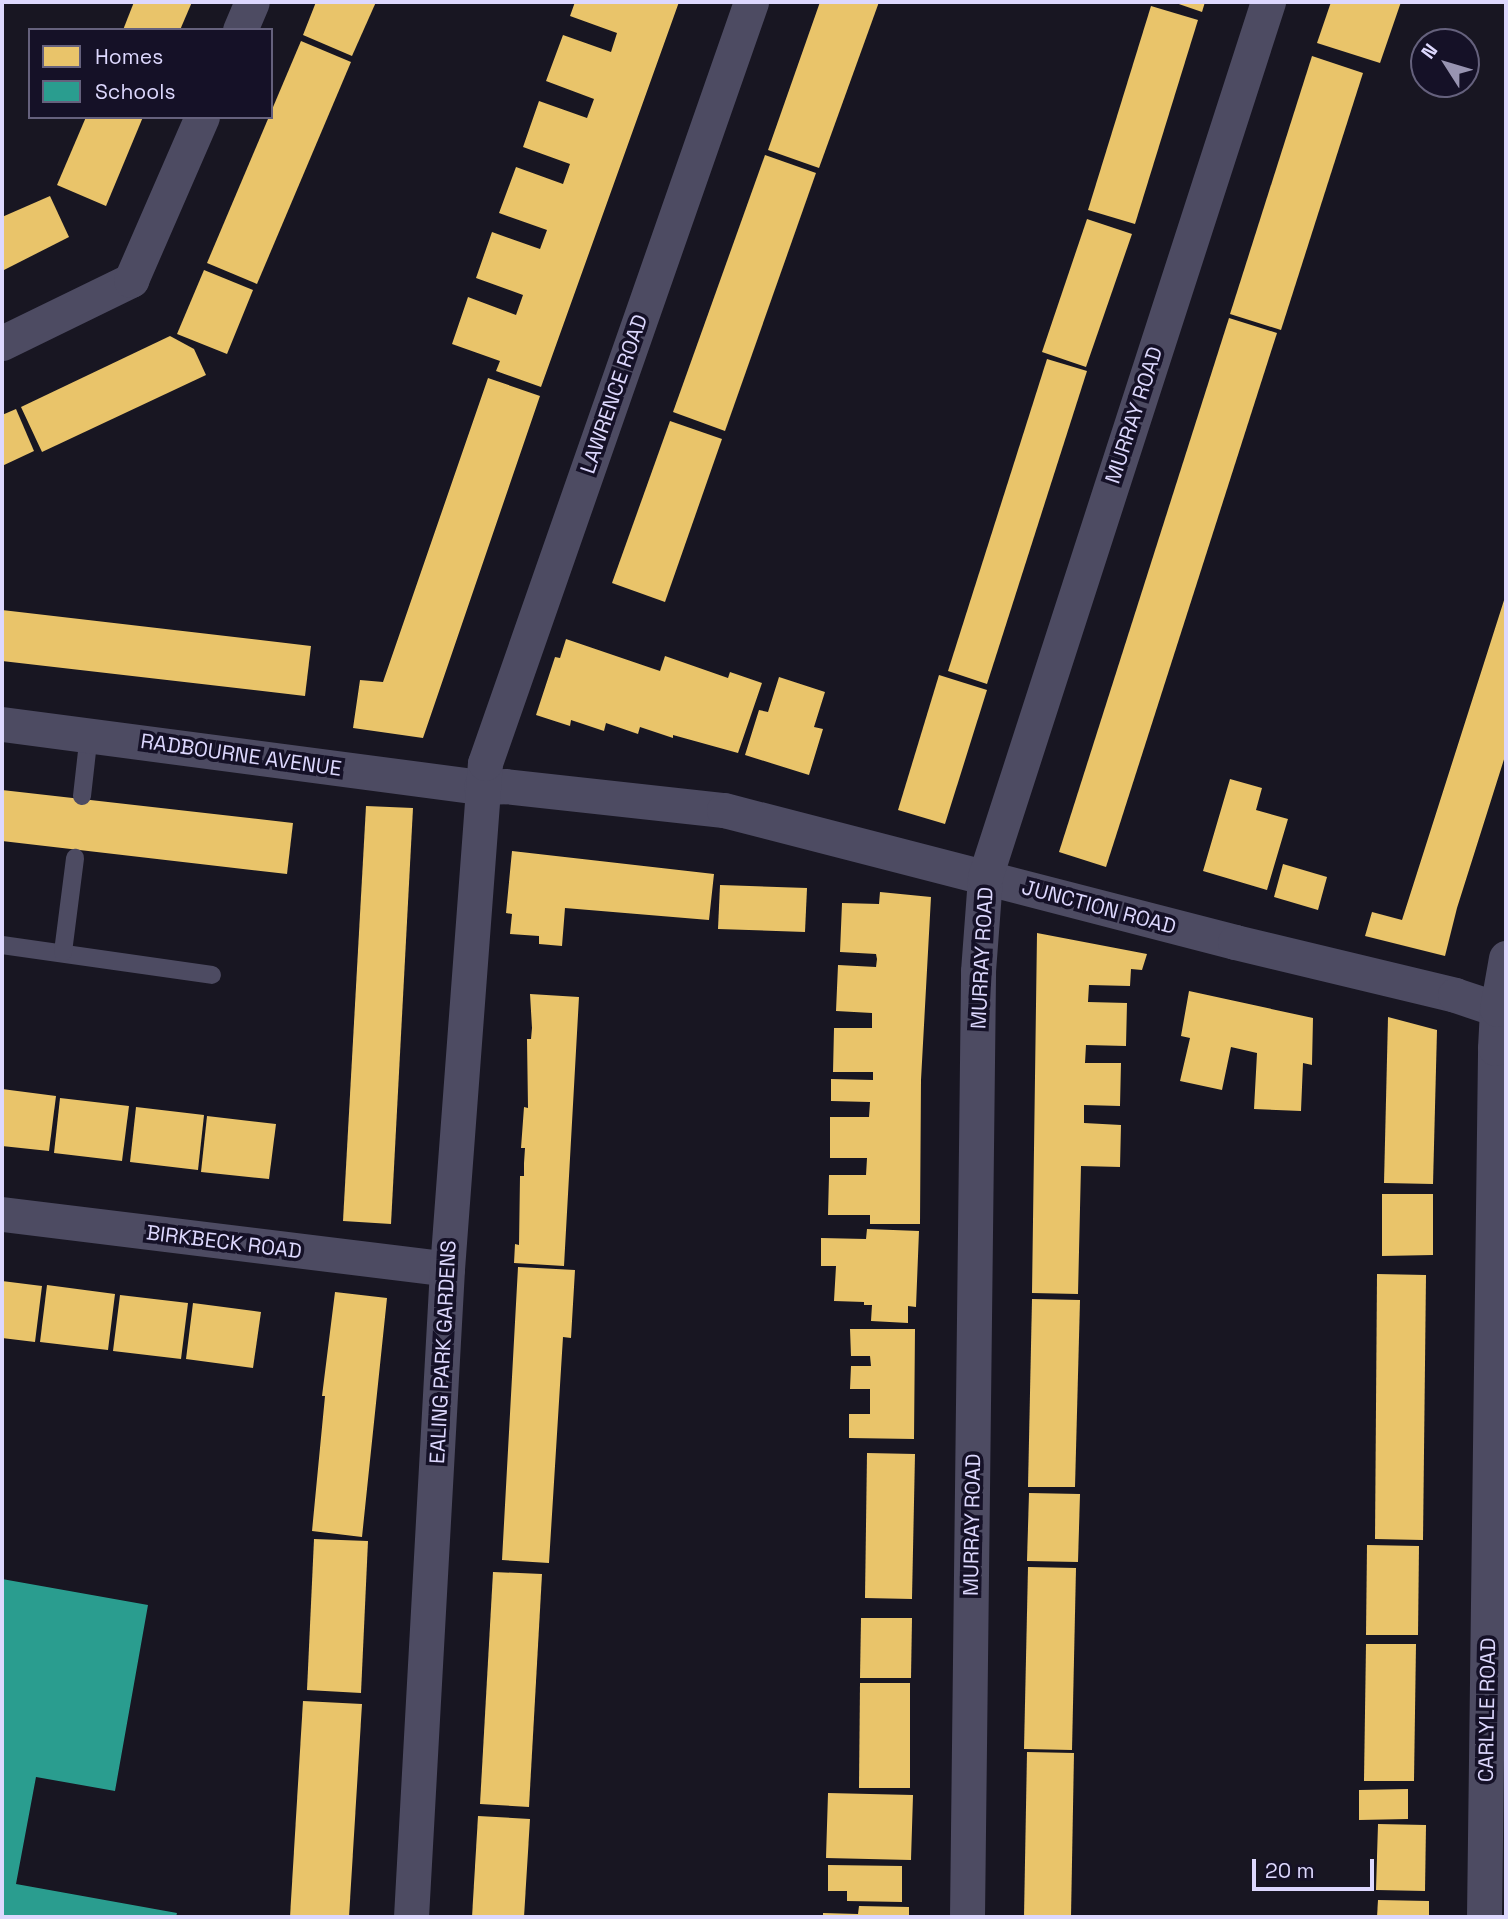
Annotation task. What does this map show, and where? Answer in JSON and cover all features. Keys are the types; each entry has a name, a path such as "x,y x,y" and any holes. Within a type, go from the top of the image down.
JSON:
{"street":[{"path":"241,28 252,2"},
{"name":"LAWRENCE ROAD","path":"481,787 490,748 751,2"},
{"name":"MURRAY ROAD","path":"967,1917 978,971 985,877 1268,2"},
{"path":"2,343 131,280 201,119"},
{"name":"RADBOURNE AVENUE","path":"2,724 481,787"},
{"name":"JUNCTION ROAD","path":"481,787 505,786 724,810 1455,995 1502,1010"},
{"name":"EALING PARK GARDENS","path":"411,1917 447,1269 481,787"},
{"name":"CARLYLE ROAD","path":"1484,1917 1502,1010 1506,958"},
{"name":"BIRKBECK ROAD","path":"2,1214 447,1269"}],"lane":[{"path":"82,796 89,734"},
{"path":"63,952 75,858"},
{"path":"2,945 212,975"}],"building: Homes":[{"path":"134,2 192,2 181,28 124,28"},
{"path":"316,2 376,2 352,56 303,35"},
{"path":"575,2 679,2 541,387 496,371 500,361 452,344 468,297 516,315 523,295 476,278 492,232 540,249 547,230 499,213 516,167 563,184 570,164 523,147 539,101 587,118 594,99 546,81 563,35 611,52 617,33 570,16"},
{"path":"820,2 879,2 819,168 768,150"},
{"path":"1173,2 1205,2 1202,12"},
{"path":"1331,2 1401,2 1380,63 1317,43"},
{"path":"1151,6 1198,20 1135,224 1088,210"},
{"path":"301,41 351,62 257,284 207,263 268,119 273,119 273,107"},
{"path":"1312,56 1363,73 1281,330 1230,314"},
{"path":"85,119 142,119 106,206 57,185"},
{"path":"765,155 816,173 725,431 673,412"},
{"path":"50,196 69,237 2,271 2,217"},
{"path":"1087,219 1132,234 1086,367 1042,352"},
{"path":"204,270 253,290 227,354 177,334"},
{"path":"1229,318 1277,333 1106,867 1059,852"},
{"path":"170,336 194,349 206,375 42,452 21,407"},
{"path":"1047,359 1087,371 987,684 948,671"},
{"path":"488,378 540,396 423,738 353,728 360,680 383,682"},
{"path":"16,409 34,451 2,466 2,415"},
{"path":"670,421 722,439 665,602 612,583"},
{"path":"1506,594 1506,753 1457,908 1445,956 1365,936 1372,912 1402,920"},
{"path":"2,610 311,646 305,696 2,661"},
{"path":"566,639 660,671 665,656 728,678 730,672 762,683 738,753 673,735 673,738 640,727 638,734 606,723 604,731 571,720 570,726 536,715 555,657 560,658"},
{"path":"939,675 987,690 945,824 898,810"},
{"path":"779,677 825,692 814,727 823,729 809,775 745,755 759,710 768,712"},
{"path":"1230,779 1262,788 1256,810 1288,819 1267,890 1203,871"},
{"path":"2,790 293,823 287,874 2,841"},
{"path":"366,806 413,808 391,1224 343,1221"},
{"path":"512,851 714,874 709,920 565,908 562,946 539,944 539,936 510,934 512,914 506,913"},
{"path":"1283,864 1327,877 1318,910 1274,897"},
{"path":"720,885 807,888 805,932 718,929"},
{"path":"880,892 931,897 921,1080 920,1224 870,1224 870,1215 828,1215 829,1175 866,1175 867,1158 830,1158 830,1117 869,1117 870,1102 831,1101 831,1079 873,1080 873,1072 833,1072 834,1028 872,1028 872,1013 836,1011 838,965 876,967 877,959 876,954 840,952 842,903 879,904"},
{"path":"1037,933 1147,954 1142,970 1131,969 1130,986 1089,985 1088,1002 1127,1003 1126,1046 1086,1045 1085,1063 1121,1063 1120,1106 1084,1105 1084,1123 1121,1125 1120,1167 1081,1166 1078,1294 1032,1293"},
{"path":"1189,991 1313,1018 1312,1065 1303,1063 1301,1111 1254,1109 1257,1053 1231,1047 1222,1090 1180,1081 1190,1038 1181,1036"},
{"path":"530,994 579,997 564,1266 514,1263 515,1244 519,1245 520,1176 524,1176 525,1148 521,1148 524,1107 528,1108 527,1039 531,1039 532,1028"},
{"path":"1388,1017 1437,1030 1433,1184 1384,1183"},
{"path":"2,1089 56,1096 49,1151 2,1146"},
{"path":"60,1098 129,1106 122,1161 54,1153"},
{"path":"136,1107 204,1115 198,1170 130,1162"},
{"path":"207,1116 276,1124 269,1179 201,1172"},
{"path":"1382,1194 1433,1194 1433,1255 1382,1256"},
{"path":"867,1229 919,1231 916,1307 908,1306 908,1323 871,1321 872,1305 864,1305 864,1302 834,1301 836,1266 821,1266 821,1238 866,1239"},
{"path":"518,1267 575,1270 571,1338 563,1337 549,1563 502,1560"},
{"path":"1377,1274 1426,1275 1423,1540 1375,1539"},
{"path":"2,1281 42,1286 35,1342 2,1338"},
{"path":"47,1285 115,1294 108,1350 40,1342"},
{"path":"335,1292 387,1298 362,1537 312,1531 325,1396 322,1396"},
{"path":"120,1295 188,1303 181,1359 113,1351"},
{"path":"1032,1299 1080,1300 1075,1487 1028,1487"},
{"path":"193,1303 261,1312 253,1368 186,1359"},
{"path":"850,1329 915,1329 914,1439 849,1438 849,1414 870,1414 870,1389 850,1389 851,1366 871,1366 870,1356 851,1356"},
{"path":"867,1453 915,1454 912,1599 865,1598"},
{"path":"1029,1493 1080,1494 1078,1562 1027,1561"},
{"path":"314,1539 368,1541 361,1693 307,1690"},
{"path":"1367,1545 1419,1546 1418,1635 1366,1635"},
{"path":"1028,1567 1076,1568 1072,1750 1024,1749"},
{"path":"493,1572 542,1574 529,1807 480,1804"},
{"path":"861,1618 912,1618 911,1678 860,1678"},
{"path":"1366,1644 1416,1644 1414,1781 1364,1781"},
{"path":"860,1683 910,1683 910,1788 859,1788"},
{"path":"303,1701 362,1704 349,1917 290,1917"},
{"path":"1027,1752 1074,1753 1071,1917 1024,1917"},
{"path":"1408,1789 1408,1819 1359,1820 1359,1790"},
{"path":"828,1793 913,1795 911,1860 826,1858"},
{"path":"478,1816 530,1819 524,1917 472,1917"},
{"path":"1378,1824 1426,1825 1425,1891 1376,1890"},
{"path":"828,1865 902,1866 902,1902 847,1901 847,1891 828,1891"},
{"path":"1378,1900 1429,1901 1429,1917 1377,1917"},
{"path":"859,1906 909,1907 909,1917 823,1917 823,1913 858,1914"}],"building: Schools":[{"path":"2,1579 148,1605 115,1791 36,1777 16,1884 177,1913 176,1917 2,1917"}]}
